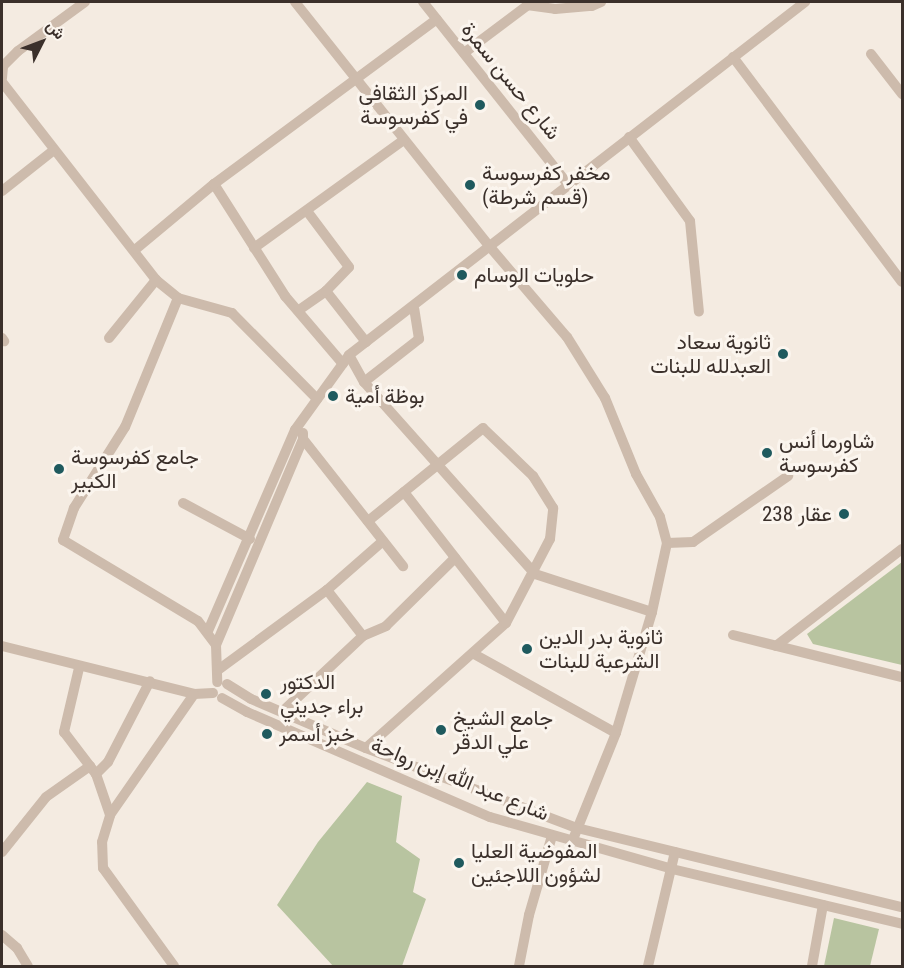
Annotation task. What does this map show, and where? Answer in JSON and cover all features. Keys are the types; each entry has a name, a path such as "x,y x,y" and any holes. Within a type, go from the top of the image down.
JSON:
{"street":[{"path":"86,2 18,51 3,66 2,80 54,150 136,249 156,280 178,298 232,313 317,399"},
{"path":"295,2 359,79 404,140 490,248 567,337 588,368 660,517 667,543 652,612 616,733 572,842"},
{"name":"شارع حسن سمرة","path":"423,2 568,184"},
{"path":"465,53 530,3 555,9 592,6 601,2"},
{"path":"208,631 302,421 346,359 366,342 414,309 568,184 805,2"},
{"path":"136,249 214,184 359,79 436,19"},
{"path":"871,54 903,94"},
{"path":"733,57 902,282"},
{"path":"629,137 690,220 699,312"},
{"path":"254,248 404,140"},
{"path":"2,191 54,150"},
{"path":"214,184 285,296 346,359 535,574 652,612"},
{"path":"299,310 326,291 349,267 307,211"},
{"path":"109,338 156,280"},
{"path":"326,291 366,342"},
{"path":"2,646 79,668 150,681 194,694 228,693 218,670 216,645 208,631 63,540 74,508 125,427 178,298"},
{"path":"364,382 418,339 414,309"},
{"path":"216,645 303,438 302,421"},
{"path":"366,748 474,654 506,623 535,574 549,539 553,508 533,476 483,428 368,521"},
{"path":"303,438 403,566"},
{"path":"667,543 693,542 788,476"},
{"path":"404,492 506,623"},
{"path":"183,503 250,539"},
{"path":"218,670 327,590 383,541"},
{"path":"776,646 903,549"},
{"path":"282,712 363,636 386,626 455,558"},
{"path":"327,590 363,636"},
{"path":"733,635 903,677"},
{"path":"474,654 616,733"},
{"path":"79,668 64,732 93,770 110,815"},
{"path":"2,852 46,797 108,762 150,681"},
{"name":"شارع عبد الله إبن رواحة","path":"222,683 366,748 577,828 903,907"},
{"path":"174,966 103,868 102,842 110,815 194,694"},
{"name":"شارع عبد الله إبن رواحة","path":"218,695 248,712 490,817 672,869 903,924"},
{"path":"519,966 529,915 552,836"},
{"path":"648,966 675,852"},
{"path":"812,966 823,906"},
{"path":"2,935 17,948 28,966"}],"green space":[{"path":"902,562 902,665 813,644 807,634"},
{"path":"367,782 402,796 396,842 420,859 413,892 426,899 402,966 333,966 277,905 318,842"},
{"path":"834,918 879,929 870,966 824,966"}],"place":[{"name":"المركز الثقافي في كفرسوسة","path":"480,105"},
{"name":"مخفر كفرسوسة (قسم شرطة)","path":"470,185"},
{"name":"حلويات الوسام","path":"462,275"},
{"name":"ثانوية سعاد العبدلله للبنات","path":"783,354"},
{"name":"بوظة أمية","path":"333,396"},
{"name":"شاورما أنس كفرسوسة","path":"767,453"},
{"name":"جامع كفرسوسة الكبير","path":"59,469"},
{"name":"عقار 238","path":"844,514"},
{"name":"ثانوية بدر الدين الشرعية للبنات","path":"527,649"},
{"name":"الدكتور براء جديني","path":"266,694"},
{"name":"جامع الشيخ علي الدقر","path":"441,730"},
{"name":"خبز أسمر","path":"267,734"},
{"name":"المفوضية العليا لشؤون اللاجئين","path":"459,863"}]}
